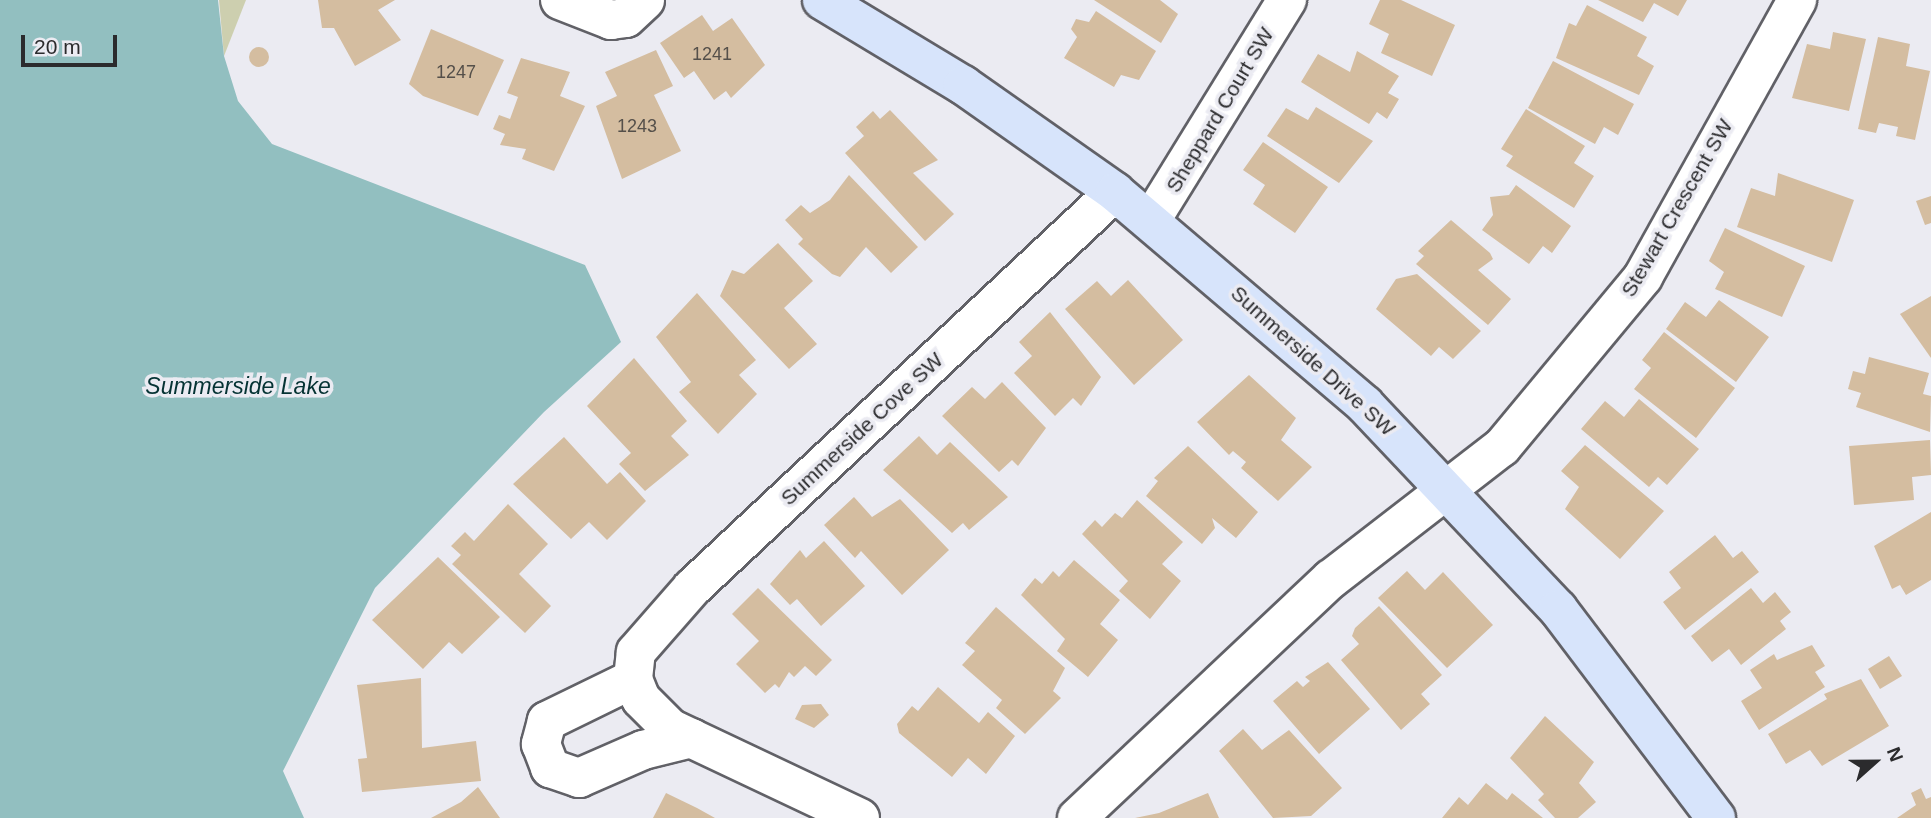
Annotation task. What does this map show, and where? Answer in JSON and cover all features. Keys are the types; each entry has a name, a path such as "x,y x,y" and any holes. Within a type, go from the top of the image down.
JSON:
{"street":[{"path":"560,0 611,20 626,18 645,0"},
{"name":"Summerside Drive SW","path":"822,0 963,85 1115,192 1152,220 1295,342 1448,489 1594,653 1716,818"},
{"name":"Sheppard Court SW","path":"1152,220 1287,0"},
{"name":"Stewart Crescent SW","path":"1448,489 1502,447 1643,277 1797,0"},
{"name":"Summerside Cove SW","path":"633,679 636,652 692,588 1115,192"},
{"path":"1077,818 1331,579 1448,489"},
{"path":"692,738 643,750 579,778 550,768 541,744 547,721 633,679 651,713 692,738 860,818"}],"green space":[{"path":"219,0 246,0 224,56"}],"water":[{"name":"Summerside Lake","path":"0,0 218,0 224,56 238,101 272,144 585,265 621,342 544,412 375,588 283,771 304,818 0,818"}],"building":[{"path":"318,0 395,0 378,10 401,40 355,66 334,28 322,28"},
{"path":"1094,0 1160,0 1178,14 1161,43"},
{"path":"1380,0 1401,0 1455,25 1432,76 1381,53 1389,34 1369,24"},
{"path":"1598,0 1687,0 1678,16 1654,3 1643,22"},
{"path":"1587,5 1647,37 1637,56 1654,66 1639,95 1556,58 1569,23 1576,26"},
{"path":"1096,11 1156,51 1139,80 1121,75 1114,87 1064,58 1077,37 1071,29 1076,19 1089,22"},
{"path":"702,15 713,31 732,18 765,65 731,98 726,91 714,100 694,71 684,78 660,43"},
{"path":"431,29 504,60 478,116 423,96 409,84"},
{"path":"1833,32 1866,39 1849,111 1792,98 1807,44 1830,49"},
{"path":"1878,37 1910,44 1906,66 1930,71 1915,140 1896,136 1898,127 1879,123 1876,133 1858,129"},
{"path":"255,47 263,47 269,57 263,67 255,67 249,61 249,53"},
{"path":"656,50 673,86 654,95 681,151 622,179 596,106 617,96 605,72"},
{"path":"1357,51 1399,76 1388,93 1399,99 1387,119 1377,112 1369,124 1301,82 1318,54 1350,72"},
{"path":"521,58 570,72 560,96 585,106 554,171 522,159 526,149 500,145 505,134 493,129 499,115 510,119 518,97 507,93"},
{"path":"1553,61 1634,104 1618,135 1604,127 1595,144 1528,108"},
{"path":"1316,107 1373,141 1339,183 1267,136 1286,108 1308,120"},
{"path":"1526,109 1585,146 1574,163 1594,176 1574,208 1506,166 1513,156 1501,149"},
{"path":"890,110 938,160 913,173 954,214 925,241 845,153 864,136 856,127 873,111 880,119"},
{"path":"1263,142 1328,187 1295,233 1253,204 1265,185 1243,170"},
{"path":"1778,173 1854,200 1832,262 1737,227 1751,188 1775,196"},
{"path":"849,175 918,247 891,273 866,247 840,277 832,274 798,244 803,239 785,220 801,205 810,213 830,200"},
{"path":"1516,185 1571,226 1552,253 1543,246 1529,264 1482,230 1493,215 1490,197 1509,195"},
{"path":"1931,196 1931,223 1925,225 1916,201"},
{"path":"1451,220 1490,253 1493,259 1478,270 1511,299 1488,325 1416,264 1424,256 1418,251"},
{"path":"1725,228 1805,266 1782,317 1715,289 1724,272 1709,261"},
{"path":"778,243 813,281 784,308 817,344 789,369 720,296 732,270 744,274"},
{"path":"1417,274 1481,331 1453,359 1439,347 1431,356 1376,309 1396,279"},
{"path":"1128,280 1183,340 1134,385 1065,309 1097,281 1111,296"},
{"path":"697,293 756,360 739,375 757,394 718,434 679,392 691,382 656,337"},
{"path":"1931,296 1931,358 1900,314"},
{"path":"1719,300 1769,337 1736,382 1666,329 1685,302 1706,317"},
{"path":"1050,312 1101,377 1081,406 1073,398 1055,416 1014,373 1032,356 1019,342"},
{"path":"1664,332 1735,388 1696,438 1634,389 1651,368 1642,360"},
{"path":"1869,357 1929,373 1923,394 1931,396 1930,432 1856,407 1861,393 1848,389 1853,371 1865,374"},
{"path":"634,358 687,421 671,436 689,455 645,491 619,464 631,453 587,406"},
{"path":"1249,375 1296,418 1281,440 1312,467 1278,501 1241,468 1246,462 1233,451 1229,455 1197,422"},
{"path":"1002,382 1046,428 1018,466 1012,460 999,472 942,416 972,387 985,399"},
{"path":"1639,399 1699,449 1667,485 1658,477 1649,487 1581,429 1605,401 1624,417"},
{"path":"919,436 937,455 950,442 1008,497 969,530 963,523 952,533 883,470"},
{"path":"564,437 607,484 620,472 646,501 607,540 589,522 571,539 513,484"},
{"path":"1930,440 1931,475 1912,477 1914,500 1854,505 1849,446"},
{"path":"1585,445 1664,511 1620,559 1565,509 1579,487 1561,471"},
{"path":"1188,446 1258,512 1236,538 1212,518 1215,528 1202,544 1146,496 1158,481 1154,478"},
{"path":"854,497 872,517 900,499 949,550 902,595 861,551 855,558 824,525"},
{"path":"1137,500 1183,542 1162,564 1181,581 1150,619 1119,591 1128,581 1082,534 1095,520 1102,527 1115,513 1122,518"},
{"path":"508,504 548,544 519,574 551,606 525,633 452,564 461,555 451,546 465,532 474,541"},
{"path":"1931,512 1931,580 1906,595 1900,585 1892,589 1874,546"},
{"path":"1715,535 1733,558 1742,551 1759,572 1685,630 1663,602 1681,588 1669,572"},
{"path":"824,541 865,586 821,626 797,599 790,605 770,584 800,550 806,558"},
{"path":"438,557 500,617 462,654 449,642 423,669 372,620"},
{"path":"1074,560 1120,600 1100,624 1118,640 1088,677 1057,651 1065,639 1021,595 1035,578 1042,584 1053,571 1059,577"},
{"path":"1407,571 1425,590 1443,572 1493,625 1447,668 1378,598"},
{"path":"758,588 832,660 816,676 805,666 794,677 789,672 779,688 775,684 765,693 736,664 759,641 732,614"},
{"path":"1751,588 1763,603 1775,592 1791,612 1780,621 1786,629 1741,665 1729,649 1712,662 1691,636"},
{"path":"1379,606 1442,675 1421,694 1430,704 1401,730 1341,660 1359,644 1352,636 1355,628"},
{"path":"996,607 1065,668 1053,691 1061,698 1025,734 996,708 1002,700 962,665 975,651 965,643"},
{"path":"1812,645 1825,666 1815,672 1825,687 1759,730 1741,701 1762,688 1750,670 1774,654 1777,660"},
{"path":"1889,656 1902,676 1880,689 1868,669"},
{"path":"1328,662 1370,709 1319,754 1273,701 1297,681 1303,687 1310,681 1305,677"},
{"path":"421,678 422,748 476,741 481,781 362,792 358,759 367,758 357,685"},
{"path":"1861,679 1889,726 1822,766 1810,750 1786,764 1768,734 1827,699 1824,694"},
{"path":"938,687 979,723 988,712 1015,736 986,774 968,758 952,777 899,733 897,724 912,706 918,711"},
{"path":"821,704 829,715 814,728 795,719 802,705"},
{"path":"1545,716 1594,762 1579,783 1596,802 1578,818 1555,818 1538,800 1544,794 1510,758"},
{"path":"1243,729 1262,750 1289,730 1342,788 1311,816 1273,818 1219,751"},
{"path":"1486,783 1507,800 1512,793 1543,818 1442,818 1459,797 1468,805"},
{"path":"478,787 500,818 431,818 461,802"},
{"path":"1921,788 1926,799 1931,797 1931,818 1897,818 1916,805 1911,793"},
{"path":"666,793 697,808 715,818 653,818"},
{"path":"1208,793 1219,818 1135,818 1159,813"}]}
